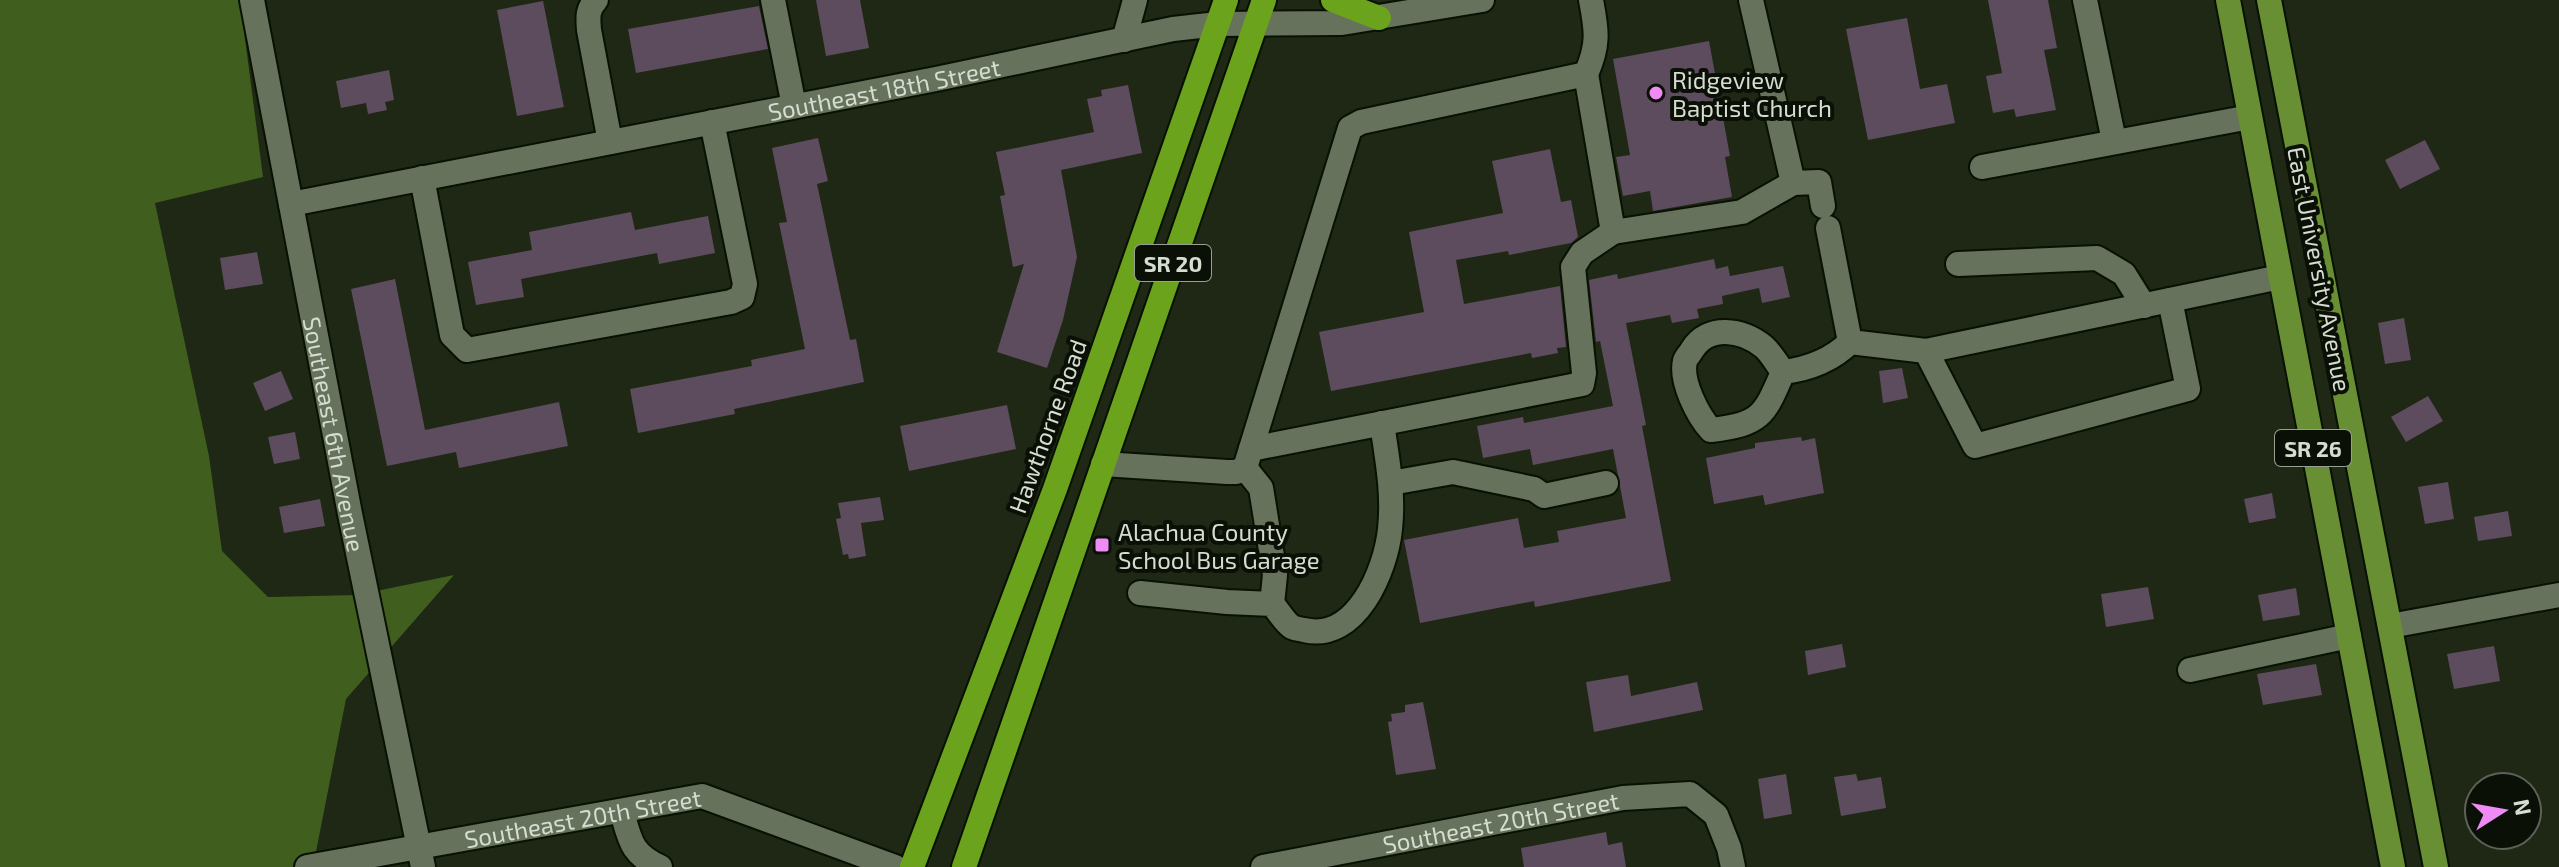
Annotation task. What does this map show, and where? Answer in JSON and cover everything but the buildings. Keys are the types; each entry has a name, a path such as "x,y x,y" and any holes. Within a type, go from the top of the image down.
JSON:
{"highway":[{"name":"Hawthorne Road","path":"912,867 1055,489 1226,0"},
{"name":"SR 20","path":"964,867 1255,12 1264,0"},
{"path":"1333,0 1379,18"}],"main road":[{"name":"East University Avenue","path":"2228,0 2393,867"},
{"name":"East University Avenue","path":"2269,0 2436,867"},
{"path":"2280,277 2319,266"},
{"path":"2349,636 2390,626"}],"street":[{"name":"Southeast 6th Avenue","path":"252,0 350,514 421,857"},
{"path":"596,0 587,16 610,142"},
{"path":"773,0 794,106"},
{"path":"1124,40 1135,0"},
{"name":"Southeast 18th Street","path":"291,204 1173,29 1218,24 1255,12 1342,23 1482,0"},
{"path":"1591,0 1597,32 1595,53 1586,74 1613,232"},
{"path":"1751,0 1793,183"},
{"path":"2085,0 2114,141"},
{"path":"1103,464 1236,472 1248,458 1350,128 1361,122 1586,74"},
{"path":"1982,167 2250,117"},
{"path":"422,178 452,335 467,350 701,308 736,300 745,290 712,122"},
{"path":"1248,458 1382,423 1582,384 1584,373 1573,267 1582,253 1613,232 1742,212 1793,183 1819,182 1850,342"},
{"path":"1958,264 2097,258 2124,274 2144,306"},
{"path":"1850,342 1926,351 2280,277"},
{"path":"1926,351 1975,446 2188,389 2170,300"},
{"path":"1718,330 1745,336 1765,348 1783,372 1767,409 1753,421 1711,430 1697,414 1688,388 1685,361 1698,341 1718,330"},
{"path":"1783,372 1806,369 1840,352 1850,342"},
{"path":"1140,593 1272,604 1292,627 1316,633 1336,629 1354,614 1371,590 1390,533 1391,483 1382,423"},
{"path":"1248,458 1261,488 1275,575 1272,604"},
{"path":"1391,483 1453,472 1534,489 1544,496 1606,483"},
{"path":"2390,626 2559,595"},
{"path":"2190,670 2349,636"},
{"name":"Southeast 20th Street","path":"1263,867 1623,798 1691,795 1716,815 1733,867"},
{"name":"Southeast 20th Street","path":"307,867 421,857 702,796 895,867"},
{"path":"622,812 632,848 660,867"}],"green space":[{"path":"0,0 240,0 263,177 155,203 209,456 222,551 268,597 357,595 454,575 346,699 313,867 0,867"}],"place":[{"name":"Ridgeview Baptist Church","path":"1656,93"},
{"name":"Alachua County School Bus Garage","path":"1102,545"}]}
